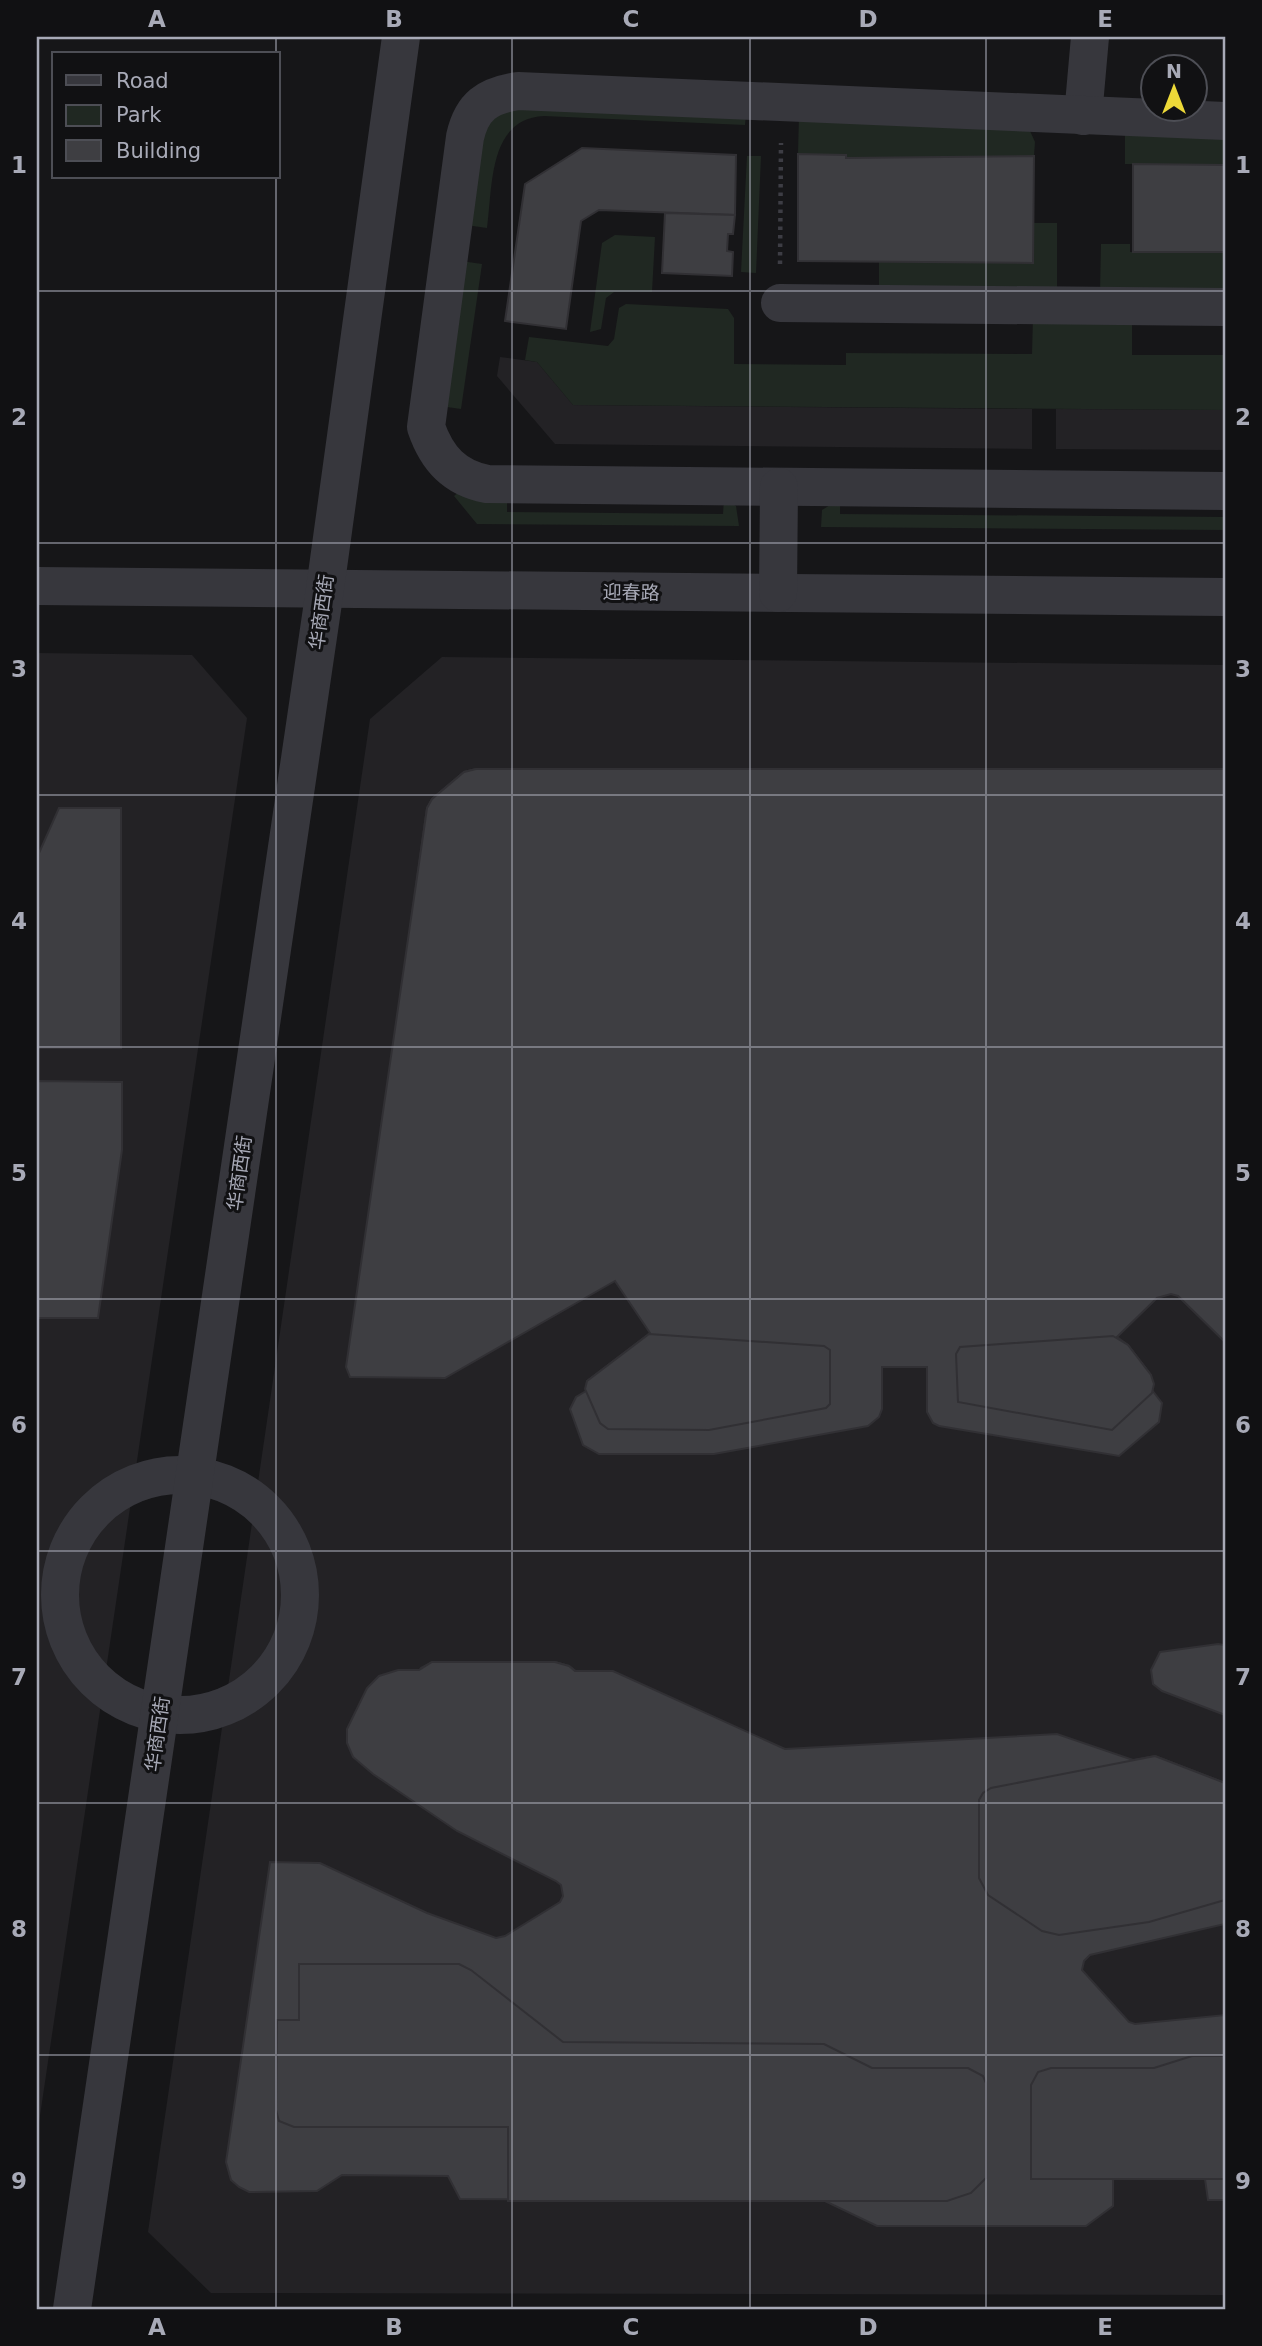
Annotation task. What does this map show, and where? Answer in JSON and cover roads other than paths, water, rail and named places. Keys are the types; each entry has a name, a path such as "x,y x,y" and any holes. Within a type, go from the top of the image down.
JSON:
{"street":[{"name":"华商西街","path":"72,2309 325,589 401,37"},
{"path":"1083,116 1090,37"},
{"path":"1225,121 518,91 496,94 479,104 469,121 465,137 426,427 439,455 454,472 467,480 487,484 1225,491"},
{"path":"780,303 1225,307"},
{"path":"778,593 779,487"},
{"name":"迎春路","path":"37,586 1225,597"},
{"path":"169,1476 195,1476 222,1483 246,1496 267,1513 283,1534 294,1558 300,1585 299,1611 293,1637 263,1682 242,1698 217,1709 190,1714 160,1713 138,1707 113,1695 93,1678 76,1657 65,1632 60,1606 61,1579 67,1553 79,1529 97,1508 118,1492 142,1481 169,1476"}]}
